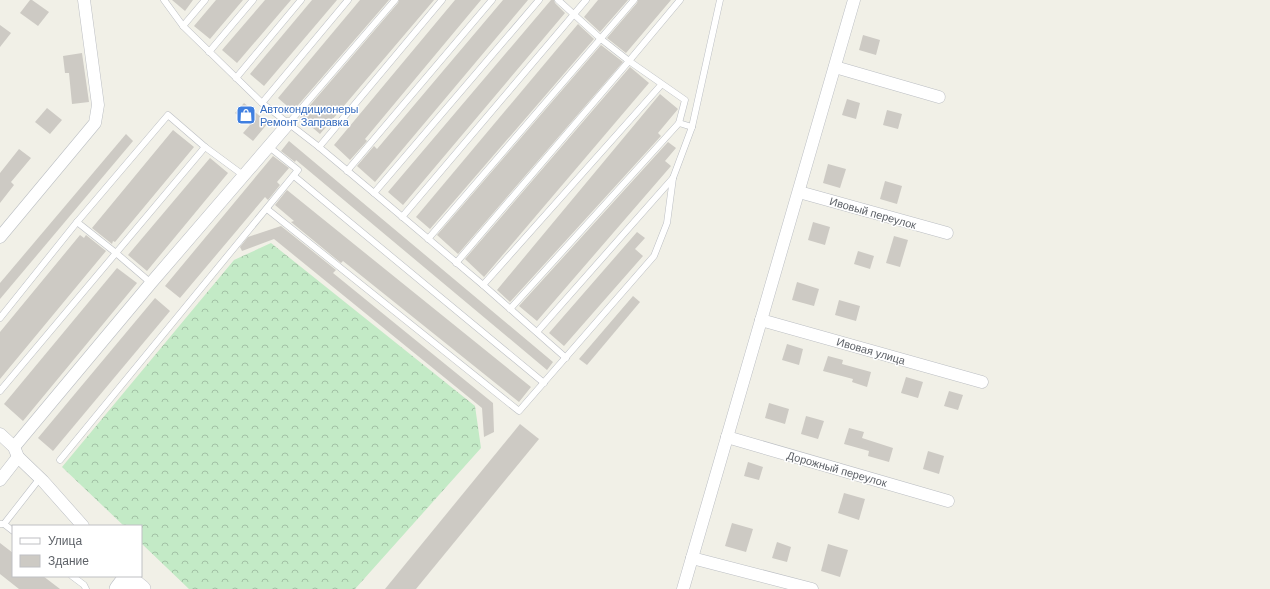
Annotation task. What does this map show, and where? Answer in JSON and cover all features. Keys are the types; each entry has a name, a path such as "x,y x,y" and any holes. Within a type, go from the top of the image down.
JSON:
{"main road":[{"path":"124,581 142,589"}],"street":[{"path":"0,237 95,123 98,105 84,0"},
{"path":"682,589 854,0"},
{"path":"835,67 938,97"},
{"path":"0,480 16,452 151,283 288,124"},
{"name":"Ивовый переулок","path":"799,192 947,233"},
{"name":"Ивовая улица","path":"761,320 982,382"},
{"path":"0,434 82,525"},
{"name":"Дорожный переулок","path":"727,436 948,502"},
{"path":"692,558 812,589"}],"lane":[{"path":"164,0 183,26 262,103 319,147 374,193 566,358"},
{"path":"183,26 205,0"},
{"path":"209,52 253,0"},
{"path":"236,78 301,0"},
{"path":"262,103 348,0"},
{"path":"288,124 395,0"},
{"path":"319,147 442,0"},
{"path":"347,171 492,0"},
{"path":"374,193 539,0"},
{"path":"510,309 679,123 685,100 661,85 601,39 558,0"},
{"path":"402,217 586,0"},
{"path":"428,239 634,0"},
{"path":"456,264 680,0"},
{"path":"267,209 519,411 654,256 666,223 673,178 692,127 720,0"},
{"path":"483,286 661,85"},
{"path":"0,318 77,222 168,115 205,148 243,175"},
{"path":"679,123 692,127"},
{"path":"60,460 298,170 268,146"},
{"path":"0,391 205,148"},
{"path":"294,176 544,383"},
{"path":"537,332 673,178"},
{"path":"77,222 151,283"},
{"path":"12,530 2,524 40,478"},
{"path":"73,577 86,589"}],"green space":[{"path":"271,243 475,406 481,448 355,589 189,589 142,544 142,525 123,525 62,467 234,260"}],"building":[{"path":"30,0 49,12 38,26 20,13"},
{"path":"172,0 193,0 185,11"},
{"path":"216,0 243,0 210,39 194,26"},
{"path":"265,0 291,0 237,63 222,50"},
{"path":"312,0 337,0 264,86 250,74"},
{"path":"360,0 389,0 293,111 278,98"},
{"path":"399,0 434,0 320,134 300,117"},
{"path":"455,0 481,0 365,139 367,141 350,160 334,145"},
{"path":"503,0 528,0 375,182 357,166 374,146 377,149"},
{"path":"551,0 554,0 565,13 403,205 388,192"},
{"path":"598,0 628,0 600,32 584,17"},
{"path":"638,0 671,0 626,53 607,38"},
{"path":"578,24 594,39 430,229 416,217"},
{"path":"0,25 11,33 0,47"},
{"path":"863,35 880,40 876,55 859,50"},
{"path":"601,45 623,62 458,254 437,235"},
{"path":"82,53 89,102 72,104 69,73 65,73 63,56"},
{"path":"630,67 649,83 484,277 465,259"},
{"path":"660,94 678,109 658,133 661,136 510,302 497,290"},
{"path":"847,99 860,103 856,119 842,115"},
{"path":"244,103 268,123 253,141 243,133 250,125 235,113"},
{"path":"47,108 62,120 50,134 35,122"},
{"path":"887,110 902,114 898,129 883,125"},
{"path":"173,130 194,147 112,244 92,228"},
{"path":"126,134 133,141 0,299 0,283"},
{"path":"289,141 553,362 547,370 296,160 295,162 281,151"},
{"path":"668,142 676,148 665,161 671,166 537,321 519,306"},
{"path":"19,149 31,158 11,182 14,185 0,203 0,173"},
{"path":"273,156 289,168 277,182 280,185 268,200 265,197 180,298 165,286"},
{"path":"210,158 228,173 147,271 128,255"},
{"path":"828,164 846,169 840,188 823,183"},
{"path":"885,181 902,186 897,204 880,199"},
{"path":"287,190 531,387 519,402 343,261 341,263 291,222 294,221 275,205"},
{"path":"813,222 830,227 825,245 808,240"},
{"path":"281,226 336,270 333,273 493,403 494,432 484,437 482,408 274,239 242,251 240,247 248,237"},
{"path":"637,232 645,238 635,249 643,256 564,346 549,333"},
{"path":"80,235 84,238 86,235 106,251 0,379 0,332"},
{"path":"894,236 908,240 900,267 886,263"},
{"path":"858,251 874,256 870,269 854,264"},
{"path":"117,268 137,283 23,421 4,404"},
{"path":"797,282 819,289 814,306 792,300"},
{"path":"633,296 640,302 587,365 579,359"},
{"path":"155,298 170,311 53,451 38,438"},
{"path":"839,300 860,306 856,321 835,315"},
{"path":"787,344 803,349 799,365 782,360"},
{"path":"828,356 843,360 842,364 871,372 867,387 852,382 853,379 823,371"},
{"path":"906,377 923,382 918,398 901,393"},
{"path":"949,391 963,395 958,410 944,406"},
{"path":"769,403 789,409 785,424 765,418"},
{"path":"806,416 824,421 818,439 801,434"},
{"path":"520,424 539,439 416,589 385,589"},
{"path":"849,428 864,432 862,438 893,448 889,462 868,456 869,451 844,444"},
{"path":"928,451 944,456 939,474 923,469"},
{"path":"748,462 763,467 759,480 744,476"},
{"path":"844,493 865,499 859,520 838,513"},
{"path":"732,523 753,529 746,552 725,546"},
{"path":"777,542 791,547 787,562 772,558"},
{"path":"0,543 12,552 12,577 44,577 60,589 19,589 0,574"},
{"path":"828,544 848,550 840,577 821,571"}],"place":[{"name":"Автокондиционеры Ремонт Заправка","path":"246,115"}]}
